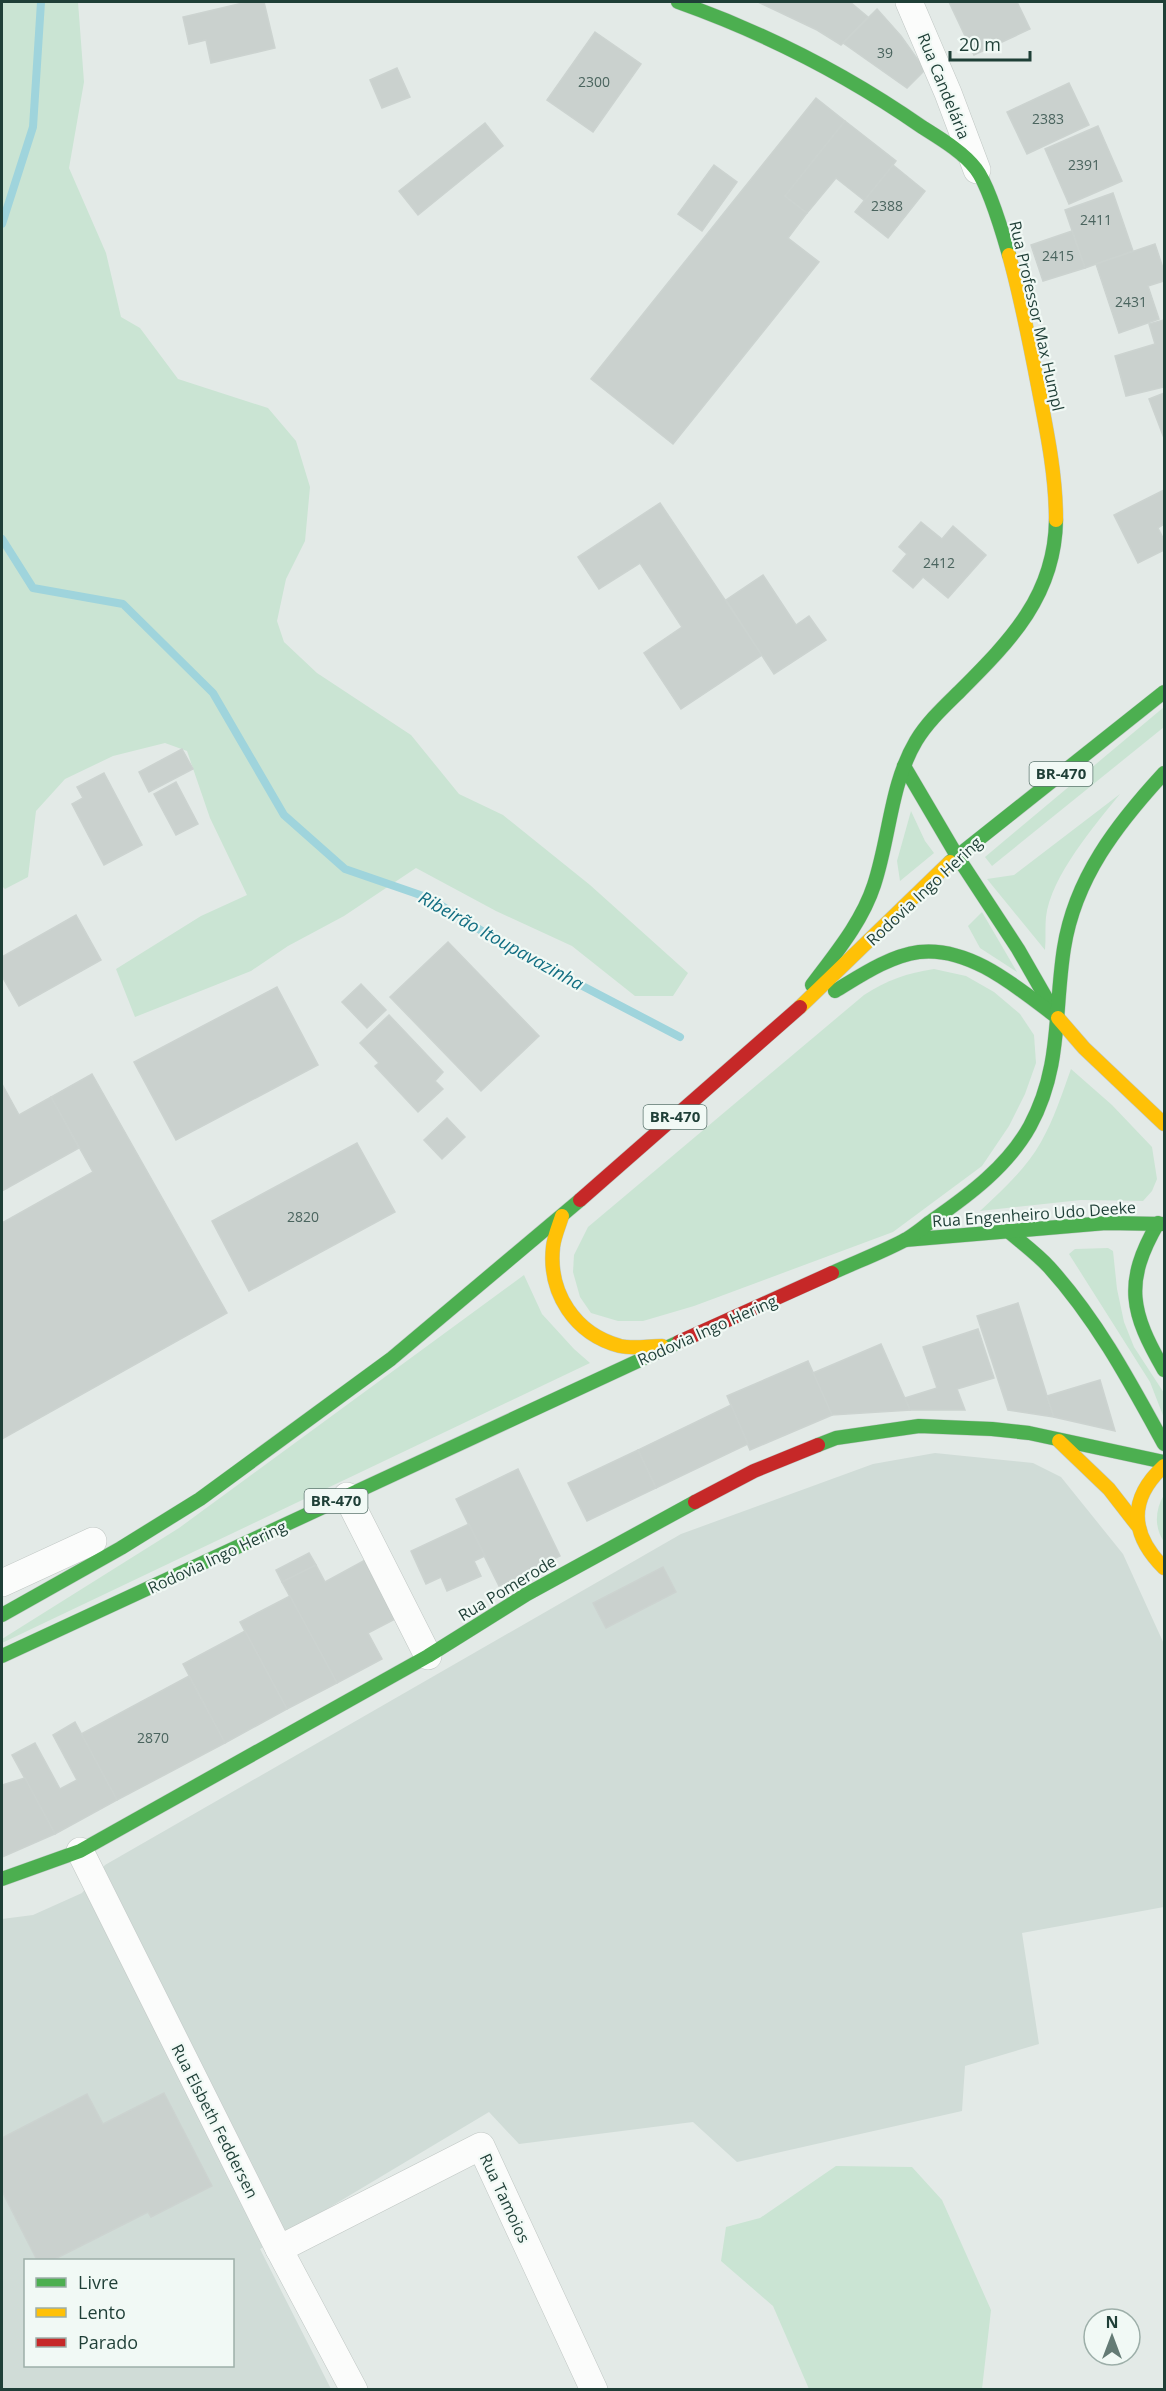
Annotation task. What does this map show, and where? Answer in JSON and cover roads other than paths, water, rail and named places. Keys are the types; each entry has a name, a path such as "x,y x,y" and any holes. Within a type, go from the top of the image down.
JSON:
{"main road":[{"name":"Rua Professor Max Humpl","path":"678,2 746,28 865,89 921,125 977,170 994,210 1012,267 1051,454 1055,508 1054,547 1048,575 1036,602 1015,633 939,712 917,740 904,766 888,819 873,885 859,917 788,1019"},
{"name":"Rodovia Ingo Hering","path":"2,1615 121,1548 200,1499 391,1359 562,1216 788,1019 957,856 1164,692"},
{"path":"904,766 957,856 1018,949 1058,1018 1084,1047 1164,1124"},
{"name":"Rodovia Ingo Hering","path":"2,1656 670,1346 905,1240 971,1192 1008,1158 1030,1126 1047,1086 1056,1047 1064,947 1080,892 1098,854 1139,800 1164,772"},
{"path":"788,1019 860,976 898,957 921,952 962,956 988,969 1058,1018"},
{"path":"562,1216 553,1248 553,1277 562,1304 578,1326 621,1347 670,1346"},
{"path":"1162,1220 1148,1239 1137,1274 1136,1300 1139,1325 1164,1370"},
{"name":"Rua Engenheiro Udo Deeke","path":"905,1240 1162,1220"},
{"path":"1008,1231 1048,1265 1078,1300 1109,1345 1164,1444"},
{"name":"Rua Pomerode","path":"2,1879 81,1851 428,1656 527,1594 618,1543 754,1471 836,1438 919,1426 1010,1431 1029,1433 1164,1464"},
{"name":"Rua Pomerode","path":"1059,1441 1109,1489 1137,1525 1143,1543 1153,1559 1164,1568"},
{"path":"1137,1525 1139,1498 1151,1476 1164,1464"}],"street":[{"name":"Rua Candelária","path":"909,2 948,93 977,170"},
{"path":"347,1496 428,1656"},
{"path":"2,1583 93,1541"},
{"name":"Rua Elsbeth Feddersen","path":"81,1851 279,2249 354,2390"},
{"name":"Rua Tamoios","path":"279,2249 481,2146 594,2390"}],"waterway":[{"name":"Ribeirão Itoupavazinha","path":"2,224 33,127 41,2"},
{"name":"Ribeirão Itoupavazinha","path":"2,539 33,588 123,604 213,693 284,815 345,869 429,898 506,946 680,1037"}]}
